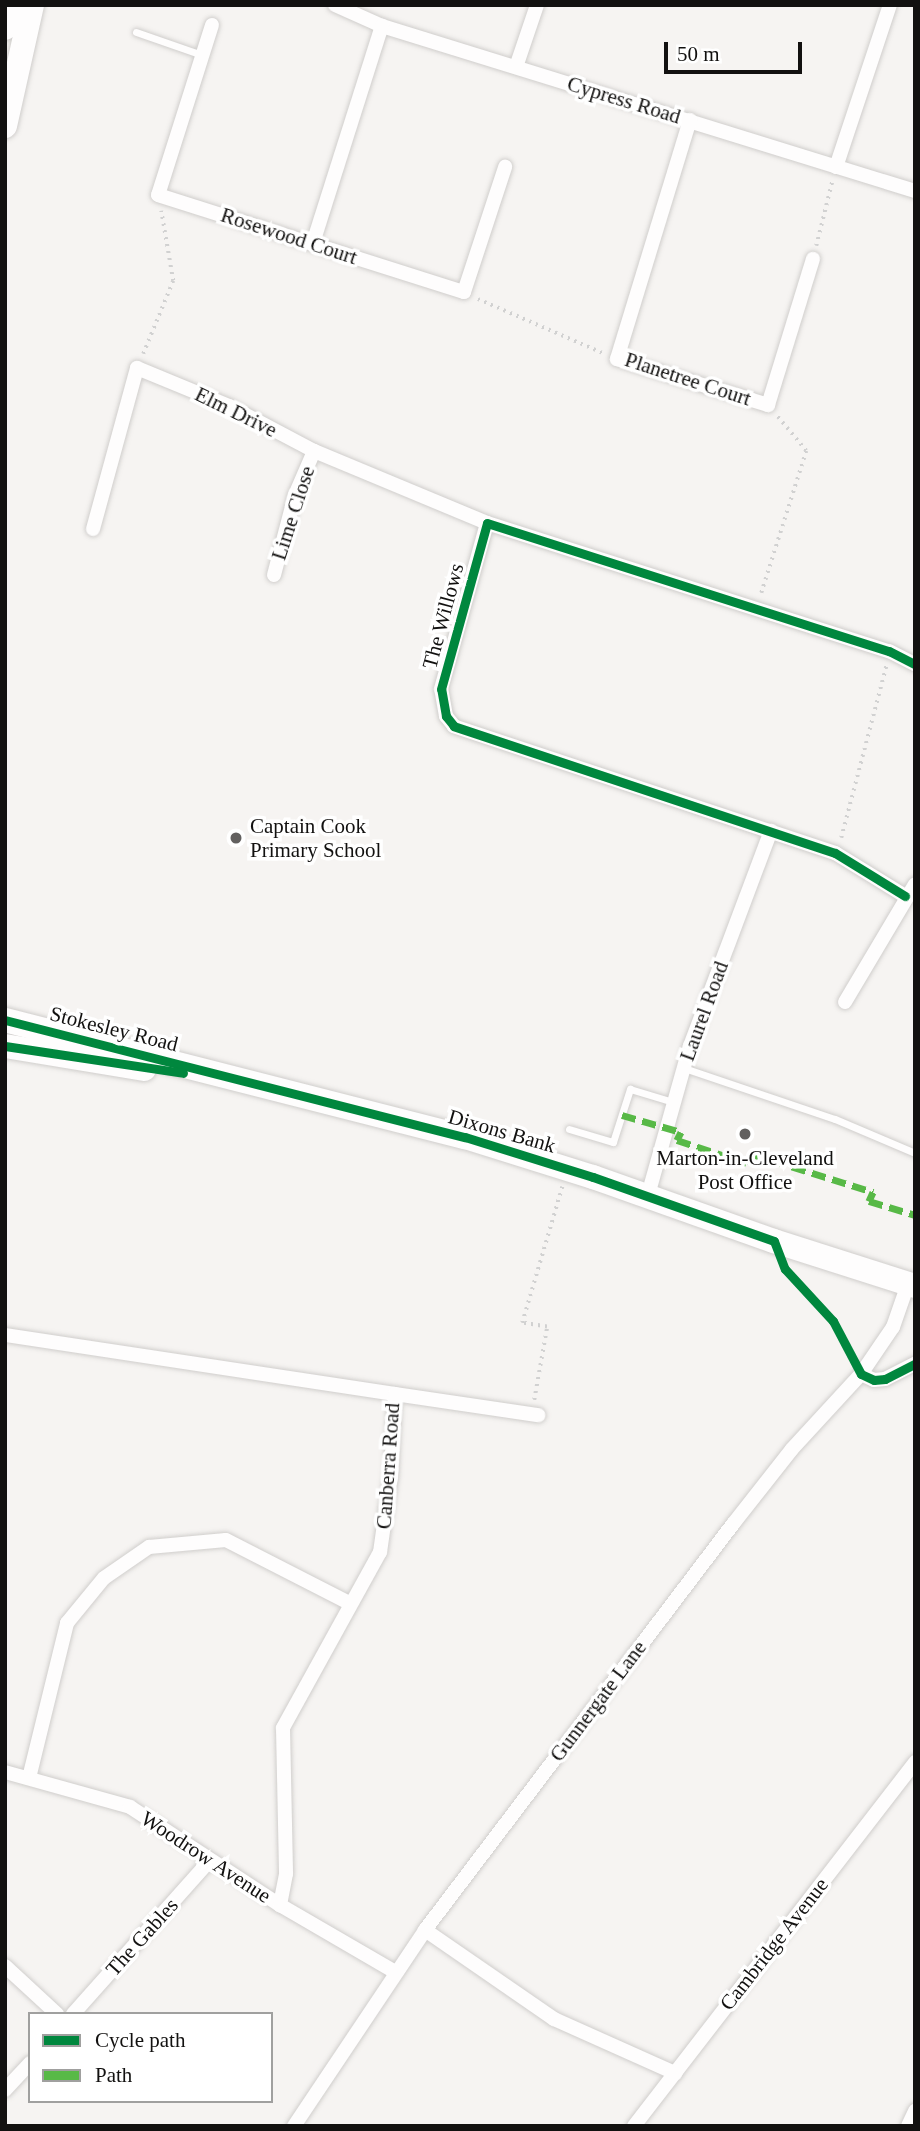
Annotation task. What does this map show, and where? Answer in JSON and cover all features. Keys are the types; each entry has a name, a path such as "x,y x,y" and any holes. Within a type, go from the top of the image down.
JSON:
{"highway":[{"path":"5,28 12,5"},
{"path":"5,126 32,5"},
{"name":"Stokesley Road","path":"6,1024 154,1056 214,1074"},
{"path":"5,1046 154,1071 214,1074"},
{"name":"Dixons Bank","path":"214,1074 465,1137 648,1195 774,1241 911,1285"}],"street":[{"name":"Cypress Road","path":"335,5 382,26 915,191"},
{"path":"516,66 537,5"},
{"path":"836,167 890,5"},
{"path":"158,195 212,25"},
{"path":"313,243 382,26"},
{"name":"Planetree Court","path":"690,120 617,359 768,405 813,259"},
{"path":"464,292 505,167"},
{"name":"Rosewood Court","path":"158,195 464,292"},
{"path":"93,528 137,368"},
{"name":"Elm Drive","path":"137,368 229,406 314,451 487,523"},
{"name":"Lime Close","path":"274,575 295,495 314,451"},
{"path":"487,523 889,651 915,664"},
{"name":"The Willows","path":"487,523 441,689 446,716 454,726 835,853 905,896"},
{"name":"Laurel Road","path":"648,1195 684,1068 771,831"},
{"path":"845,1002 905,896 915,884"},
{"name":"Gunnergate Lane","path":"294,2126 425,1930 733,1524 792,1449 861,1374 893,1327 911,1285"},
{"name":"Canberra Road","path":"5,1335 396,1394 391,1475 380,1552 283,1728 286,1874 280,1905"},
{"path":"861,1374 874,1380 885,1379 915,1364"},
{"path":"396,1394 535,1414"},
{"path":"29,1778 67,1623 104,1577 149,1547 226,1540 351,1604"},
{"name":"Cambridge Avenue","path":"635,2126 915,1762"},
{"name":"Woodrow Avenue","path":"5,1772 130,1807 280,1905 395,1972"},
{"name":"The Gables","path":"75,2012 210,1860"},
{"path":"425,1930 554,2019 675,2073"},
{"path":"5,1966 55,2012"},
{"path":"5,2090 28,2065"},
{"path":"908,2126 915,2111"}],"lane":[{"path":"136,32 202,55"},
{"path":"684,1068 835,1119 915,1153"},
{"path":"569,1129 614,1142 630,1090 673,1102"}],"path":[{"path":"813,259 836,167"},
{"path":"137,368 173,281 158,195"},
{"path":"464,292 617,359"},
{"path":"756,609 806,451 768,405"},
{"path":"835,853 848,818 889,651"},
{"path":"535,1414 547,1326 522,1323 567,1169"}],"marked path":[{"path":"622,1115 681,1132 677,1140 746,1163 752,1154 873,1192 869,1201 915,1215"}],"cycle path":[{"path":"905,896 835,853 454,726 446,716 441,689 487,523 889,651 915,664"},
{"path":"5,1020 465,1137 593,1177 774,1241 785,1269 833,1321 861,1374 874,1380 885,1379 915,1364"},
{"path":"5,1046 183,1073"}],"place":[{"name":"Captain Cook Primary School","path":"236,838"},
{"name":"Marton-in-Cleveland Post Office","path":"745,1134"}]}
